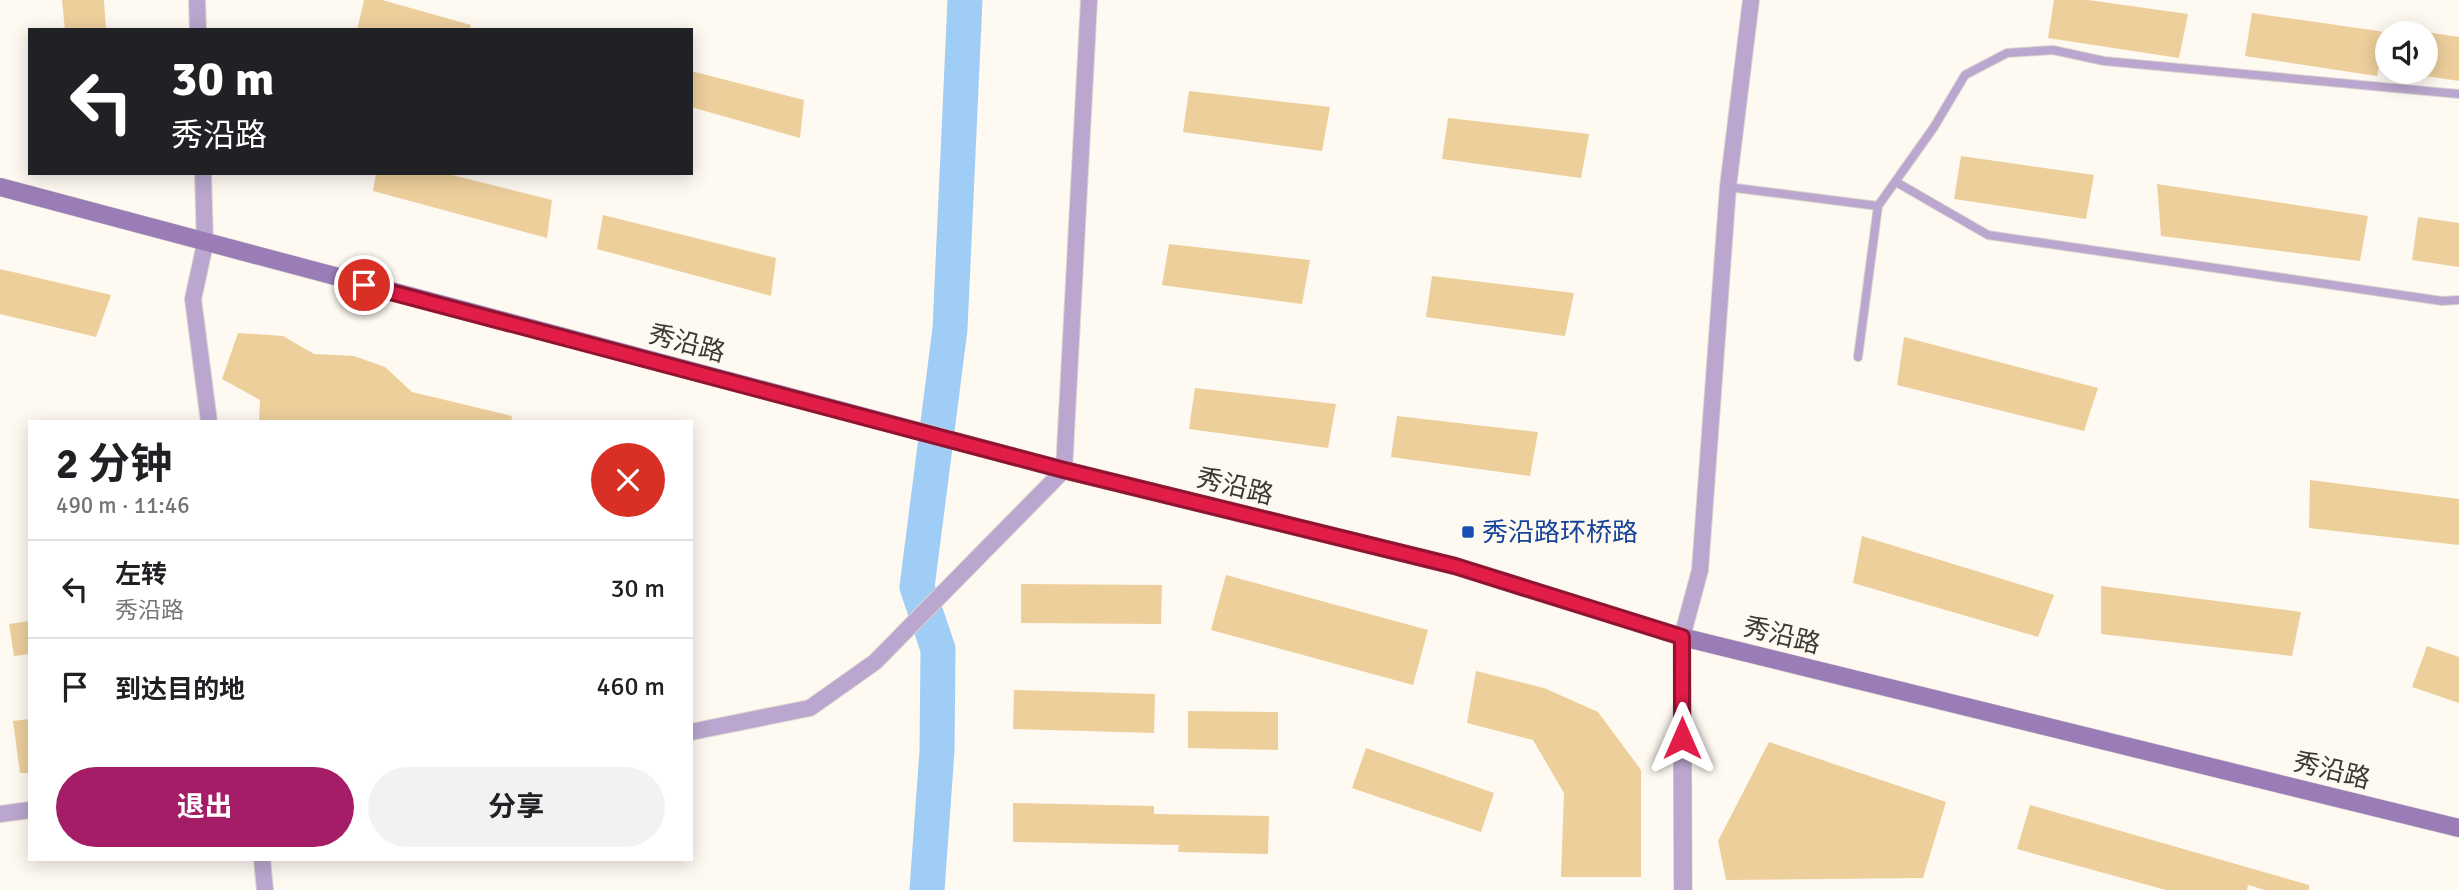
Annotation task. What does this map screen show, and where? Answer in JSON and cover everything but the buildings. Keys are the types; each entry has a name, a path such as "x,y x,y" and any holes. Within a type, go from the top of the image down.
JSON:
{"main road":[{"name":"秀沿路","path":"0,187 205,244 1064,470 1455,566 1682,637 2459,828"}],"street":[{"path":"197,0 198,28"},
{"path":"693,732 810,708 875,662 1064,470 1089,0"},
{"path":"1683,890 1682,637 1700,570 1728,187 1751,0"},
{"path":"203,175 205,244 193,299 209,420"},
{"path":"0,814 28,810"},
{"path":"262,861 265,890"}],"lane":[{"path":"1858,357 1878,206 1965,75 2007,54 2053,50 2105,61 2459,94"},
{"path":"1896,182 1989,235 2442,301 2459,300"},
{"path":"1728,187 1878,206"}],"waterway":[{"path":"927,890 937,751 938,649 917,587 950,329 965,0"}],"place":[{"name":"秀沿路环桥路","path":"1468,532"}],"route":[{"path":"364,285 1064,470 1455,566 1682,637 1682,738"}]}
